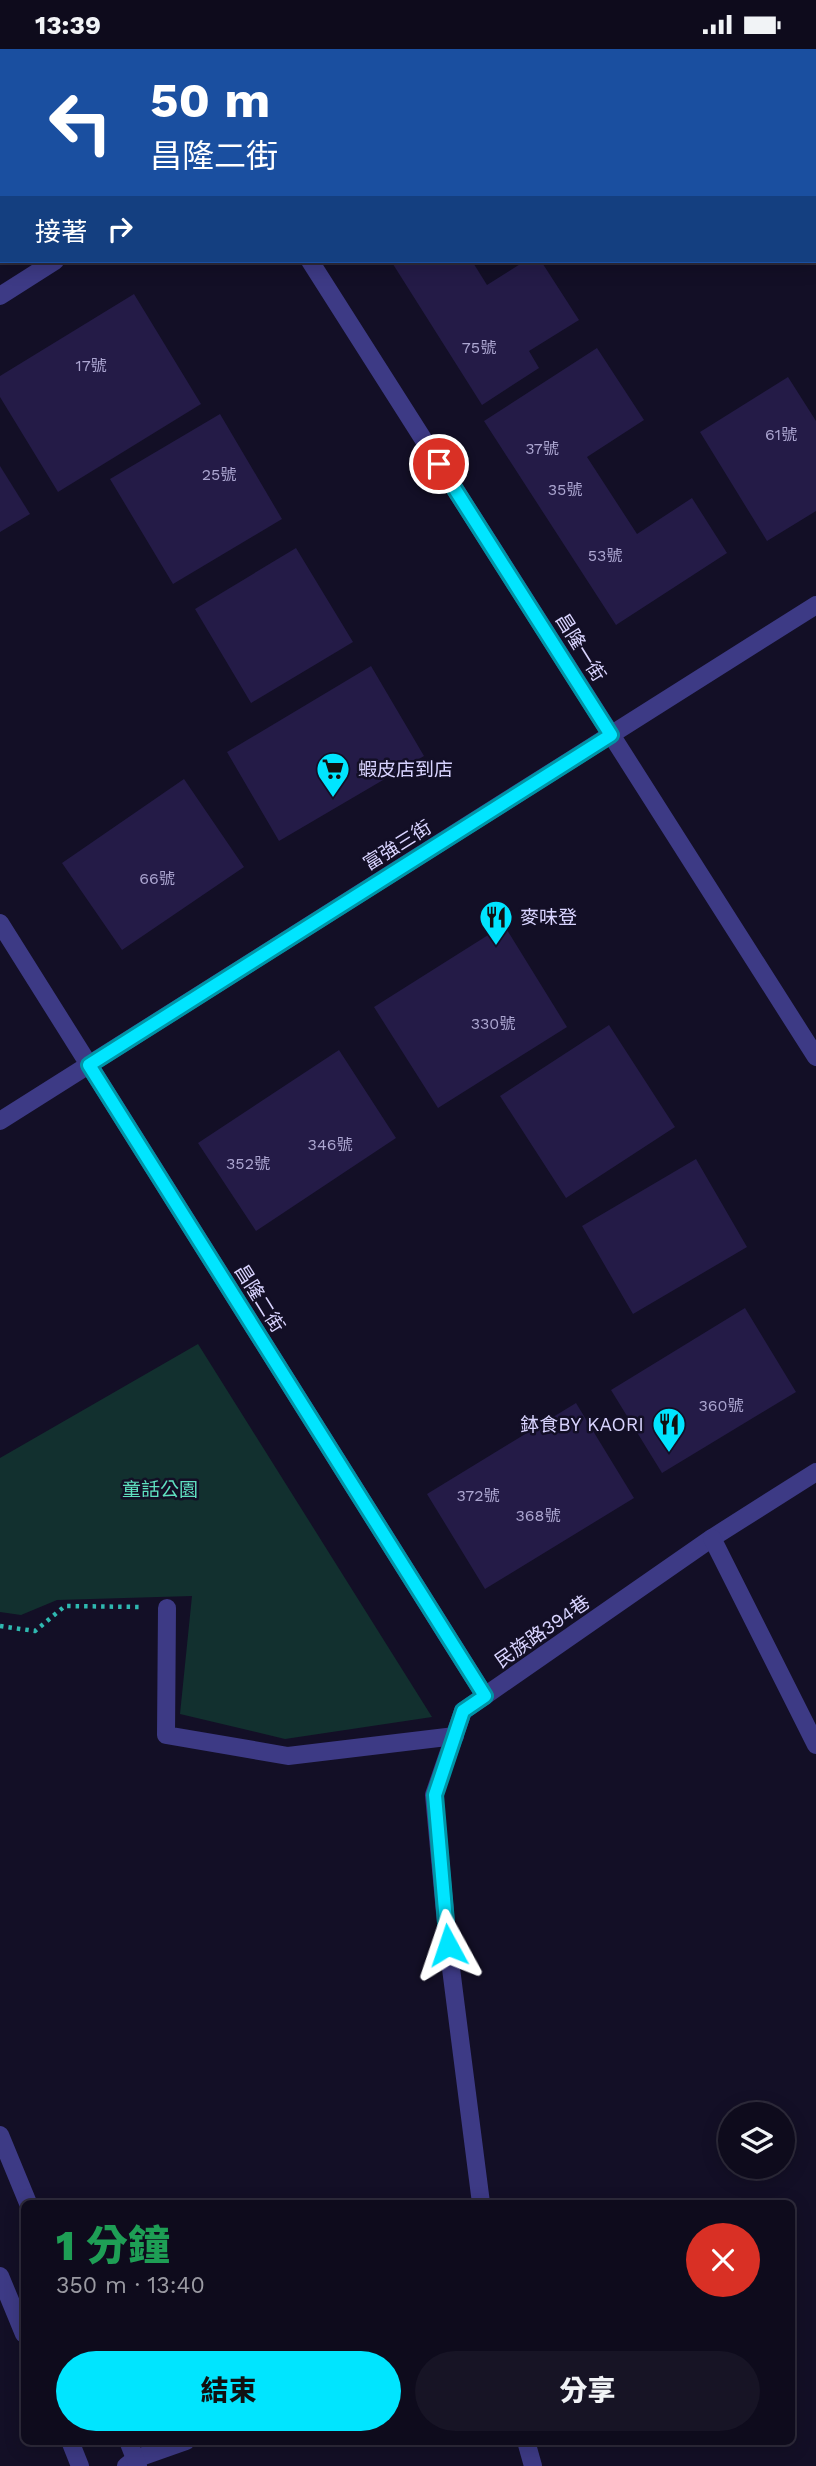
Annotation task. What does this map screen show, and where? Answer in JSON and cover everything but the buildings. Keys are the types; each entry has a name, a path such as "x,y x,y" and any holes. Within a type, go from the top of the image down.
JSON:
{"street":[{"path":"0,296 52,263"},
{"name":"昌隆一街","path":"311,263 816,1056"},
{"name":"富強三街","path":"0,1121 816,605"},
{"name":"昌隆二街","path":"0,923 485,1696"},
{"name":"民族路394巷","path":"481,2200 448,1945 435,1795 463,1711 712,1538 816,1472"},
{"path":"712,1538 816,1745"},
{"path":"167,1608 166,1735 288,1756 455,1735"},
{"path":"0,2135 27,2200"},
{"path":"0,2276 21,2328"},
{"path":"72,2445 80,2466"},
{"path":"129,2445 133,2464 177,2445"},
{"path":"527,2445 533,2466"}],"path":[{"path":"0,1626 36,1631 65,1606 167,1608"}],"green space":[{"name":"童話公園","path":"198,1344 432,1717 285,1739 180,1714 192,1596 57,1600 21,1615 0,1612 0,1458"}],"place":[{"name":"蝦皮店到店","path":"333,799"},
{"name":"麥味登","path":"496,947"},
{"name":"鉢食BY KAORI","path":"669,1454"}],"route":[{"path":"439,464 611,735 89,1065 485,1696 463,1711 435,1795 448,1945"}]}
